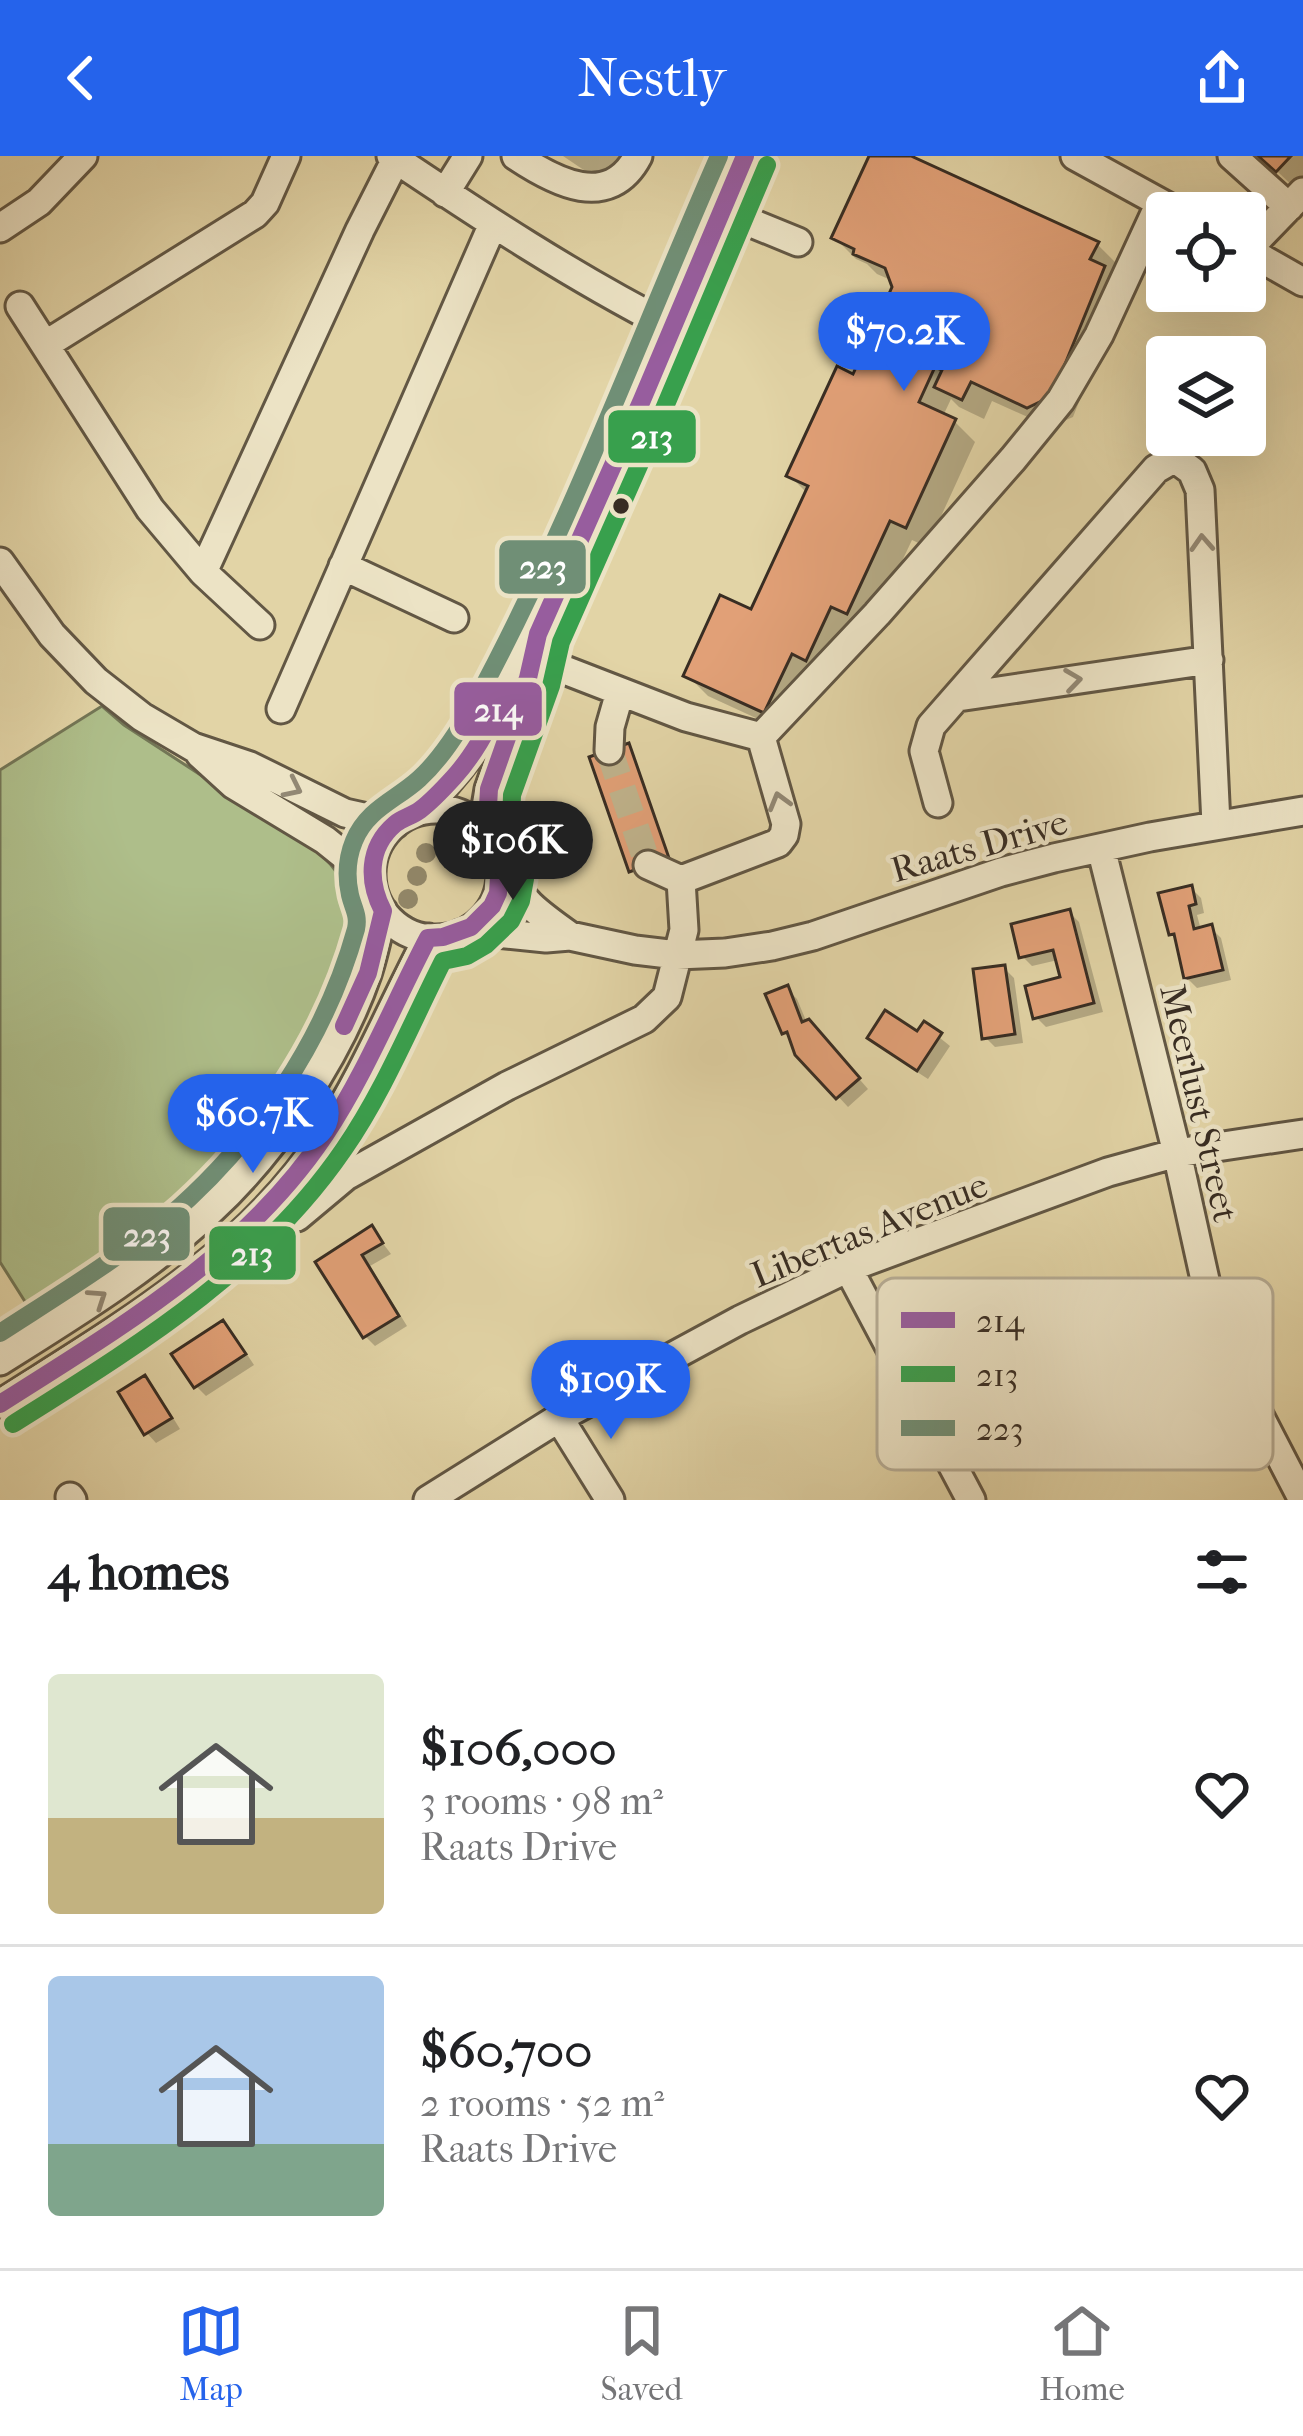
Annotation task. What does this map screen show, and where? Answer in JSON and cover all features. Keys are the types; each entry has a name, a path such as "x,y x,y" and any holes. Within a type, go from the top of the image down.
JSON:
{"street":[{"path":"45,346 248,220 265,203 286,156"},
{"path":"445,193 468,156"},
{"path":"516,156 559,182 584,187 607,186 622,178 638,156"},
{"path":"532,649 486,807 489,836 500,863 493,905 478,923 460,934 428,938 407,932 383,911 374,891 372,865 379,843 448,785 473,752 532,649 745,156"},
{"path":"1075,156 1146,195"},
{"path":"1232,156 1296,200 1266,230"},
{"path":"203,572 393,158 613,297 670,327"},
{"path":"0,228 40,202 74,161"},
{"path":"721,210 798,242"},
{"path":"281,709 494,224"},
{"path":"761,737 877,614 1061,400 1146,250"},
{"path":"1266,261 1303,282"},
{"path":"20,306 150,508 203,572 260,625"},
{"path":"938,803 925,762 924,743 931,726 1156,469 1172,461 1188,466 1199,490 1216,824"},
{"path":"0,562 52,635 96,681 142,717 193,747 250,766 345,814 407,818 446,810 465,816 489,836"},
{"path":"343,566 454,619"},
{"path":"532,649 620,692 686,717 761,737"},
{"path":"958,697 1209,660"},
{"path":"609,750 620,692"},
{"path":"648,865 681,880 778,843 786,824 761,737"},
{"path":"193,747 234,785 338,849 371,877"},
{"name":"Raats Drive","path":"460,934 570,936 677,955 772,946 1001,872 1216,824 1303,811"},
{"name":"Meerlust Street","path":"1102,848 1204,1278"},
{"name":"Raats Drive","path":"500,863 515,891 532,909 570,936"},
{"path":"297,1217 346,1176 507,1086 644,1019 667,998 684,930 681,880"},
{"path":"0,1361 132,1274 234,1186 282,1129 323,1065 368,973 383,911"},
{"path":"0,1404 171,1293 269,1205 326,1134 428,938"},
{"name":"Libertas Avenue","path":"428,1500 559,1418 848,1268 1108,1172 1177,1153 1303,1134"},
{"path":"848,1268 877,1323"},
{"path":"559,1418 610,1500"},
{"name":"Meerlust Street","path":"1273,1442 1303,1500"},
{"path":"955,1470 971,1500"}],"green space":[{"path":"102,706 324,858 352,901 356,934 351,967 331,1015 304,1065 242,1152 169,1224 36,1319 0,1262 0,770"}],"building":[{"path":"869,156 911,156 1099,242 1090,259 1105,266 1052,396 1027,408 971,382 962,400 934,387 942,370 935,367 919,402 956,419 906,528 890,521 847,614 831,607 806,661 792,654 764,713 683,676 720,595 751,609 808,486 786,476 837,366 853,374 892,287 885,268 831,238"},
{"path":"1258,156 1291,156 1276,172"},
{"path":"629,743 669,858 629,872 589,757"},
{"path":"1192,885 1196,904 1189,906 1194,929 1212,924 1223,970 1184,979 1158,893"},
{"path":"1070,909 1094,1003 1033,1019 1025,986 1060,977 1053,950 1019,958 1011,924"},
{"path":"1005,965 1015,1034 982,1039 973,969"},
{"path":"788,985 802,1022 809,1019 860,1078 836,1099 795,1055 765,994"},
{"path":"885,1010 917,1031 924,1021 942,1033 917,1071 867,1038"},
{"path":"372,1225 383,1243 362,1255 399,1316 363,1338 315,1262"},
{"path":"223,1320 246,1354 194,1388 171,1354"},
{"path":"145,1375 172,1418 144,1435 118,1392"}],"tunnel":[{"path":"609,750 648,865"}],"transit line":[{"name":"223","path":"0,1333 127,1249 199,1189 257,1123 306,1050 343,970 356,929 348,874 354,841 374,813 435,763 473,706 572,503 719,156"},
{"name":"214","path":"0,1404 177,1286 257,1217 293,1178 340,1111 428,938 471,927 492,906 498,893 500,861 487,824 489,789 528,678 538,634 745,156"},
{"name":"213","path":"13,1424 193,1303 274,1233 311,1193 358,1127 443,961 467,956 486,945 511,921 525,879 524,860 511,825 512,795 551,686 561,642 767,165"},
{"name":"214","path":"344,1026 368,973 383,911 373,877 379,844 395,824 417,812 454,777 505,696"}]}
